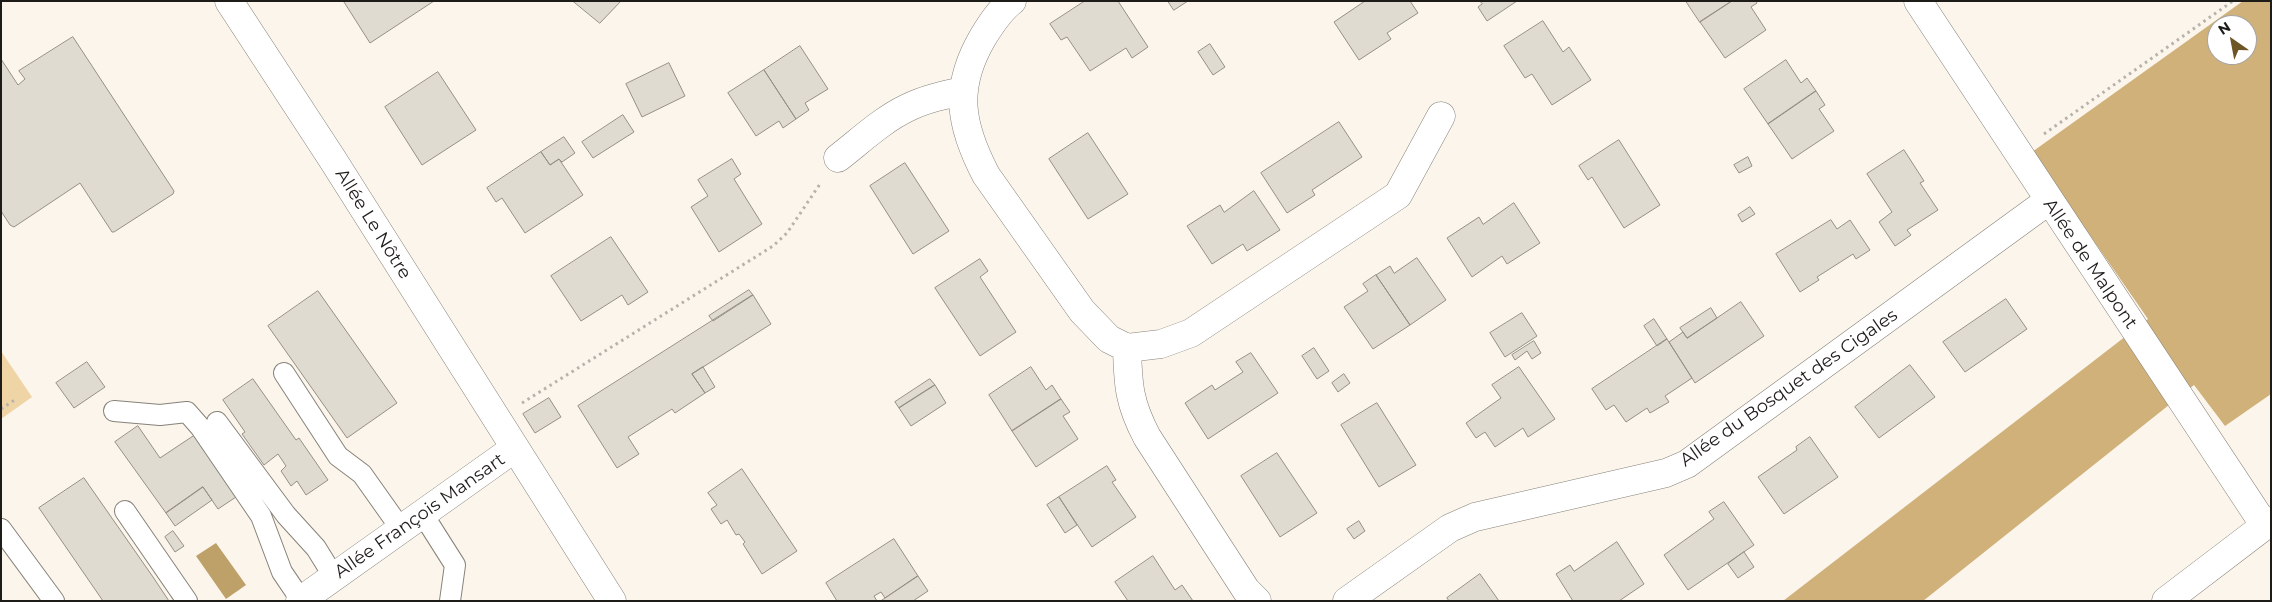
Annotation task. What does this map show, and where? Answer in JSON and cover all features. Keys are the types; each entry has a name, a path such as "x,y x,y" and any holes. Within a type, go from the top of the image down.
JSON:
{"street":[{"name":"Allée Le Nôtre","path":"230,1 612,601"},
{"path":"1012,1 991,24 967,69 963,91 967,132 986,175 1082,311 1109,339 1127,348 1161,344 1191,332 1398,194 1441,116"},
{"name":"Allée de Malpont","path":"1918,1 2048,201 2268,524"},
{"path":"838,158 882,124 907,108 936,97 963,91"},
{"name":"Allée du Bosquet des Cigales","path":"1347,601 1450,528 1475,517 1666,473 1688,464 2048,201"},
{"path":"1127,348 1128,388 1134,414 1246,590 1257,601"},
{"name":"Allée François Mansart","path":"300,600 515,448"},
{"path":"2166,601 2268,524"}],"lane":[{"path":"284,373 338,456 362,474 455,565 450,601"},
{"path":"114,411 160,415 186,412 201,428 261,516 282,572 300,600"},
{"path":"217,422 286,515 316,548 334,577"},
{"path":"125,510 187,601"},
{"path":"1,530 54,601"}],"path":[{"path":"2017,153 2233,1"},
{"path":"496,419 773,246 787,233 838,158"},
{"path":"1,409 16,398"}],"shaded area":[{"path":"2243,1 2271,1 2271,394 2225,426 2194,385 1923,601 1783,601 2148,319 2032,152 2207,27 2207,65 2257,65 2257,15 2223,15"},
{"path":"1,351 32,397 1,419"},
{"path":"216,543 246,585 226,599 196,556"}],"building":[{"path":"345,1 434,1 370,43"},
{"path":"573,1 621,1 600,23"},
{"path":"1085,1 1118,1 1148,47 1132,58 1126,48 1090,71 1067,37 1061,40 1050,24"},
{"path":"1168,1 1188,1 1174,10"},
{"path":"1365,1 1410,1 1418,13 1387,33 1391,39 1359,60 1334,22"},
{"path":"1480,1 1517,1 1487,21 1478,7 1482,4"},
{"path":"1686,1 1732,1 1700,22"},
{"path":"1732,1 1756,1 1757,3 1751,7 1766,30 1725,58 1700,22"},
{"path":"1543,21 1563,52 1569,47 1591,80 1552,105 1532,74 1525,78 1504,46"},
{"path":"73,37 174,191 173,194 114,232 112,232 80,183 14,227 10,225 1,211 1,59 18,85 25,79 19,71"},
{"path":"1210,44 1225,67 1213,75 1198,52"},
{"path":"800,46 828,89 805,103 809,110 796,119 764,70"},
{"path":"1786,60 1801,83 1807,78 1816,91 1768,124 1744,89"},
{"path":"669,63 685,96 642,117 626,84"},
{"path":"764,70 796,119 783,128 779,121 756,136 728,93"},
{"path":"438,72 476,130 422,165 385,107"},
{"path":"1816,91 1825,105 1819,109 1834,131 1792,159 1768,124"},
{"path":"623,115 634,132 593,158 582,142"},
{"path":"1339,122 1362,157 1312,190 1315,195 1287,213 1261,173"},
{"path":"1088,133 1128,194 1088,219 1049,159"},
{"path":"564,137 575,153 562,162 559,159 550,165 541,152"},
{"path":"1619,140 1660,205 1624,228 1592,177 1588,180 1579,166"},
{"path":"1904,150 1924,181 1920,183 1938,210 1907,230 1911,235 1895,246 1879,222 1892,212 1867,174"},
{"path":"541,152 550,165 559,159 583,195 525,233 502,198 496,202 487,188"},
{"path":"1748,157 1752,166 1739,173 1734,165"},
{"path":"732,159 741,174 734,179 762,224 719,252 691,207 708,196 698,180"},
{"path":"905,163 949,231 913,254 870,186"},
{"path":"1254,191 1280,230 1247,251 1243,244 1212,264 1187,226 1220,205 1224,212"},
{"path":"1514,203 1540,243 1507,264 1502,256 1472,277 1447,238 1479,217 1483,224"},
{"path":"1750,207 1755,214 1742,222 1738,215"},
{"path":"1831,220 1837,229 1850,220 1870,250 1856,259 1853,254 1817,277 1819,280 1800,292 1776,254"},
{"path":"611,237 648,292 628,305 622,295 581,321 551,276"},
{"path":"1417,258 1446,300 1410,325 1376,275 1390,266 1394,273"},
{"path":"980,259 988,271 980,277 1016,332 980,356 935,288"},
{"path":"1376,275 1410,325 1373,349 1344,307 1368,291 1363,284"},
{"path":"749,290 753,295 713,321 709,316"},
{"path":"318,291 397,403 347,438 268,326"},
{"path":"753,295 771,324 692,374 705,393 675,413 672,409 628,437 639,454 617,468 578,406"},
{"path":"2006,299 2027,329 1965,372 1943,342"},
{"path":"1741,302 1764,336 1695,383 1669,342 1683,332 1687,338"},
{"path":"1711,308 1717,318 1687,338 1680,328"},
{"path":"1522,313 1537,336 1505,357 1490,333"},
{"path":"1654,319 1667,339 1657,346 1644,326"},
{"path":"1667,339 1692,378 1665,396 1669,402 1650,413 1647,408 1626,422 1614,405 1606,410 1592,389"},
{"path":"1534,341 1541,353 1532,359 1527,351 1515,360 1512,355"},
{"path":"1314,348 1329,371 1317,379 1302,356"},
{"path":"1251,353 1278,393 1208,439 1185,403 1212,385 1215,390 1243,372 1236,362"},
{"path":"87,362 105,387 74,408 56,383"},
{"path":"1910,365 1935,397 1879,438 1855,407"},
{"path":"703,367 715,387 705,393 692,374"},
{"path":"1031,367 1046,390 1052,385 1061,399 1012,431 989,395"},
{"path":"1519,367 1555,419 1528,437 1523,428 1495,447 1485,432 1476,438 1466,423 1501,398 1492,385"},
{"path":"1344,374 1350,383 1338,392 1332,383"},
{"path":"253,379 296,440 299,438 328,480 306,495 297,481 291,486 281,471 286,466 278,454 264,465 242,434 245,432 223,400"},
{"path":"930,379 935,385 899,408 895,402"},
{"path":"935,385 946,403 911,426 899,408"},
{"path":"549,398 561,417 535,433 523,414"},
{"path":"1061,399 1070,412 1063,416 1078,439 1036,467 1012,431"},
{"path":"1377,403 1416,465 1379,487 1341,425"},
{"path":"138,426 160,458 196,434 239,495 218,509 203,487 166,513 115,442"},
{"path":"1810,437 1838,477 1784,514 1758,477 1797,450 1796,447"},
{"path":"1277,453 1317,513 1280,537 1241,476"},
{"path":"1107,466 1116,480 1112,482 1136,517 1092,547 1059,497"},
{"path":"742,469 797,551 762,574 743,544 745,542 739,534 736,535 727,520 721,524 711,509 717,505 708,493"},
{"path":"84,478 169,601 103,601 39,508"},
{"path":"203,487 212,500 175,526 166,513"},
{"path":"1059,497 1077,525 1065,533 1047,505"},
{"path":"1724,502 1754,545 1688,590 1664,555 1714,519 1709,512"},
{"path":"1359,521 1365,531 1354,539 1347,529"},
{"path":"173,531 184,546 175,552 165,537"},
{"path":"894,539 918,576 885,598 881,592 874,596 877,601 837,601 826,583"},
{"path":"1617,542 1644,584 1619,601 1573,601 1556,574 1570,565 1574,571"},
{"path":"1744,552 1754,567 1738,578 1728,564"},
{"path":"1153,556 1175,590 1182,585 1193,601 1128,601 1115,582"},
{"path":"1480,574 1499,601 1449,601 1447,598"},
{"path":"918,576 928,591 913,601 881,601"}]}
